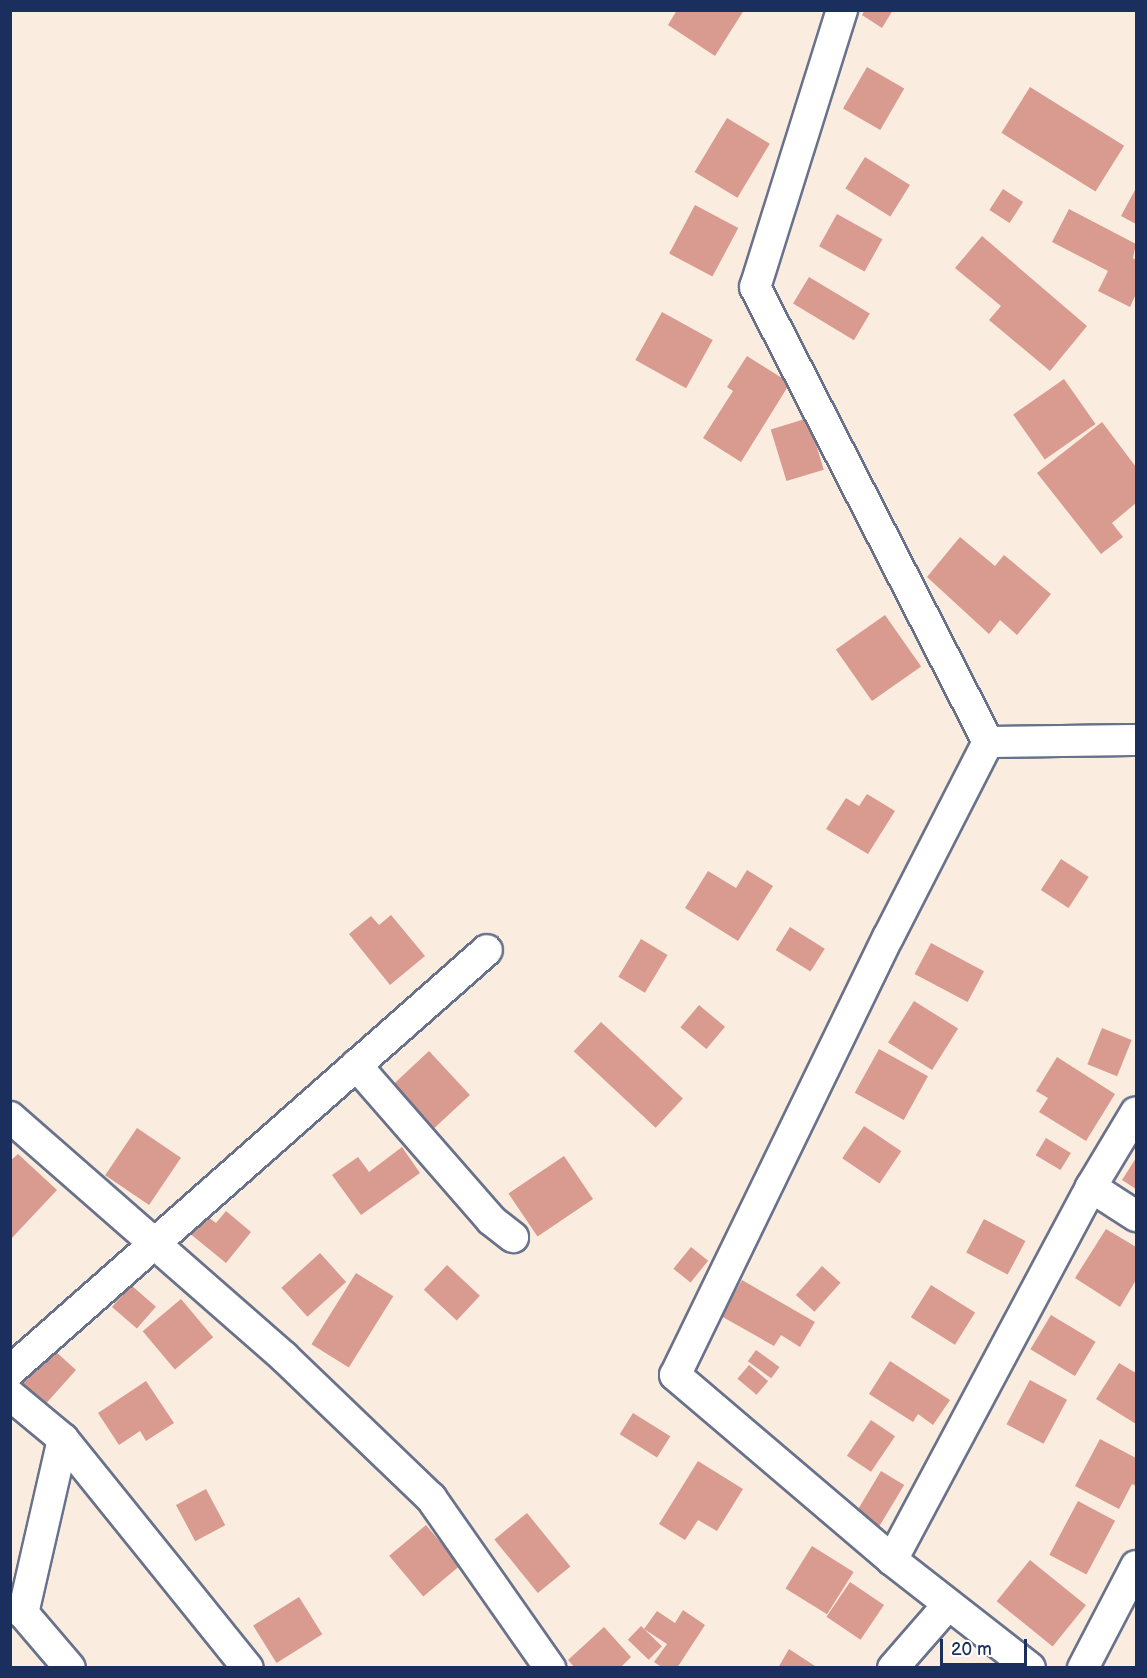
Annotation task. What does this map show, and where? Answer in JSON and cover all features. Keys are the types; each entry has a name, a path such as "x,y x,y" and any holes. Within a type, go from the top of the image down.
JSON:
{"street":[{"path":"842,10 755,287 988,742"},
{"path":"988,742 1137,740"},
{"path":"988,742 888,937 675,1375 892,1560 1030,1668"},
{"path":"10,1371 487,950"},
{"path":"356,1065 491,1221 513,1237"},
{"path":"892,1560 1091,1186 1137,1112"},
{"path":"10,1117 153,1245 284,1357 431,1498 550,1668"},
{"path":"1091,1186 1137,1216"},
{"path":"10,1395 63,1439 248,1668"},
{"path":"63,1439 17,1620 70,1668"},
{"path":"1083,1668 1137,1566"},
{"path":"892,1668 948,1605"}],"building":[{"path":"677,10 744,10 715,56 668,25"},
{"path":"865,10 893,10 882,28 862,15"},
{"path":"867,67 904,89 880,130 843,109"},
{"path":"1030,87 1124,146 1096,192 1001,133"},
{"path":"727,118 770,144 737,198 695,172"},
{"path":"865,157 910,185 890,216 845,188"},
{"path":"1136,188 1136,224 1121,216"},
{"path":"1003,189 1023,202 1010,223 989,210"},
{"path":"695,205 738,228 712,277 669,254"},
{"path":"1069,209 1136,244 1133,258 1136,260 1136,294 1130,307 1098,291 1108,271 1052,242"},
{"path":"837,214 882,239 865,272 819,246"},
{"path":"982,236 1087,326 1050,371 989,320 1001,306 955,268"},
{"path":"809,277 870,314 854,340 793,304"},
{"path":"662,312 713,340 686,388 635,360"},
{"path":"747,356 790,383 741,462 703,438 733,391 727,387"},
{"path":"1064,379 1096,424 1045,460 1013,415"},
{"path":"808,418 824,470 786,481 771,429"},
{"path":"1102,422 1136,467 1136,503 1112,523 1123,537 1101,554 1037,473"},
{"path":"960,537 995,566 1004,555 1051,594 1017,635 1000,620 989,634 927,577"},
{"path":"885,615 921,667 872,701 836,649"},
{"path":"867,794 895,811 868,854 826,829 846,798 859,806"},
{"path":"1061,859 1089,877 1069,908 1041,890"},
{"path":"747,870 773,886 738,941 685,908 708,871 736,888"},
{"path":"391,915 425,956 390,985 349,934 371,916 379,925"},
{"path":"790,927 825,949 810,972 776,950"},
{"path":"641,939 668,955 645,993 618,977"},
{"path":"931,943 984,971 968,1002 915,974"},
{"path":"914,1001 958,1029 932,1070 888,1043"},
{"path":"699,1005 725,1027 706,1049 680,1027"},
{"path":"601,1022 683,1098 656,1128 574,1051"},
{"path":"1102,1028 1132,1040 1117,1076 1087,1064"},
{"path":"879,1049 928,1076 904,1120 855,1093"},
{"path":"429,1051 470,1095 431,1131 390,1087"},
{"path":"1057,1057 1115,1094 1086,1141 1039,1112 1048,1098 1036,1091"},
{"path":"864,1126 901,1151 879,1183 842,1158"},
{"path":"137,1128 181,1158 149,1205 105,1175"},
{"path":"1046,1138 1071,1153 1061,1170 1036,1155"},
{"path":"402,1147 420,1173 361,1215 332,1175 358,1157 369,1172"},
{"path":"18,1154 57,1190 10,1240 10,1161"},
{"path":"564,1156 593,1199 538,1237 508,1193"},
{"path":"1136,1158 1136,1189 1122,1180"},
{"path":"226,1211 251,1232 226,1263 188,1232 204,1214 216,1223"},
{"path":"984,1219 1025,1241 1008,1275 966,1253"},
{"path":"1106,1229 1136,1247 1136,1280 1120,1307 1075,1278"},
{"path":"691,1247 708,1261 690,1283 673,1269"},
{"path":"320,1253 346,1282 307,1317 281,1288"},
{"path":"447,1265 480,1296 457,1321 424,1290"},
{"path":"822,1266 841,1283 814,1312 796,1295"},
{"path":"356,1273 393,1296 349,1368 311,1344"},
{"path":"742,1280 815,1322 800,1347 781,1335 774,1346 721,1316"},
{"path":"131,1285 156,1307 137,1329 112,1307"},
{"path":"931,1285 975,1313 955,1345 911,1317"},
{"path":"181,1299 213,1337 175,1369 143,1331"},
{"path":"1051,1315 1096,1342 1075,1376 1030,1349"},
{"path":"44,1341 76,1370 33,1418 10,1377"},
{"path":"756,1350 779,1367 771,1378 748,1361"},
{"path":"890,1361 950,1400 933,1425 918,1414 913,1422 869,1394"},
{"path":"1119,1363 1136,1373 1136,1424 1096,1399"},
{"path":"749,1365 768,1381 757,1395 737,1379"},
{"path":"1030,1380 1067,1400 1044,1444 1007,1424"},
{"path":"146,1381 174,1423 146,1441 140,1431 119,1445 98,1413"},
{"path":"633,1413 670,1436 657,1458 620,1434"},
{"path":"871,1420 895,1436 871,1472 847,1456"},
{"path":"1100,1439 1136,1458 1136,1486 1132,1484 1119,1509 1075,1486"},
{"path":"698,1461 743,1489 717,1531 698,1520 685,1540 659,1524"},
{"path":"881,1471 904,1485 879,1526 856,1512"},
{"path":"206,1489 225,1525 195,1541 176,1505"},
{"path":"1078,1501 1115,1521 1086,1575 1049,1555"},
{"path":"527,1513 570,1567 538,1593 494,1539"},
{"path":"426,1525 460,1566 423,1596 389,1556"},
{"path":"812,1546 854,1572 827,1614 786,1588"},
{"path":"1030,1560 1086,1605 1053,1646 997,1601"},
{"path":"850,1582 884,1605 861,1640 827,1617"},
{"path":"299,1597 322,1634 277,1663 253,1626"},
{"path":"683,1610 705,1625 677,1668 663,1668 654,1662 667,1644 644,1629 657,1611 675,1623"},
{"path":"641,1626 662,1646 649,1660 628,1640"},
{"path":"604,1627 631,1657 620,1668 575,1668 568,1660"},
{"path":"789,1649 818,1668 778,1668"}]}
